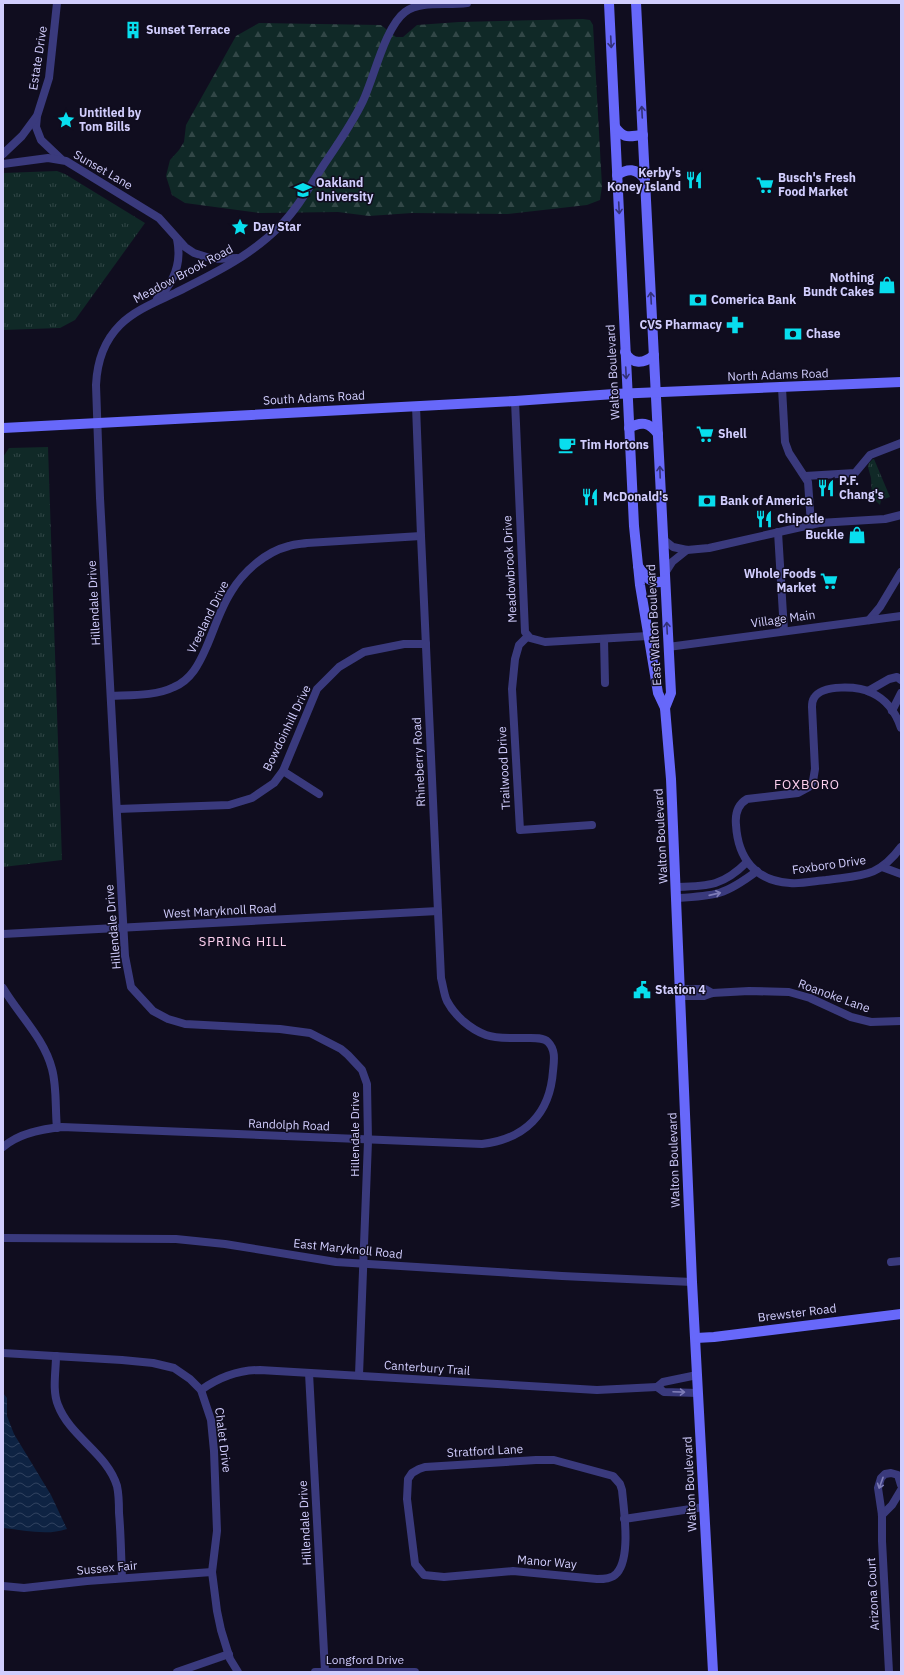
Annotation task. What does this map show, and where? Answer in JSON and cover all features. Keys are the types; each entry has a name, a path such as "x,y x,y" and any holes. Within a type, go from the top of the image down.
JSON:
{"main road":[{"name":"Walton Boulevard","path":"609,3 627,394 637,564 658,694 665,708 671,779 692,1282 713,1672"},
{"path":"636,3 663,539"},
{"path":"615,127 621,134 626,136 643,135"},
{"path":"617,174 624,170 632,169 645,179"},
{"path":"625,352 630,359 638,362 644,362 654,355"},
{"name":"North Adams Road","path":"627,394 901,382"},
{"name":"South Adams Road","path":"3,428 627,394"},
{"path":"629,428 645,423 652,427 658,434"},
{"name":"East Walton Boulevard","path":"663,539 670,694 665,708"},
{"path":"637,564 652,581 657,583 665,577"},
{"path":"652,657 662,662 669,659"},
{"name":"Brewster Road","path":"696,1338 901,1314"}],"street":[{"name":"Estate Drive","path":"57,3 49,78 37,116 36,127 41,140 53,152 66,161"},
{"name":"Meadow Brook Road","path":"96,422 96,376 100,359 104,349 120,325 133,314 242,257 276,231 302,200 359,108 384,45 398,19 405,12 419,6 467,3"},
{"name":"Estate Drive","path":"3,154 22,136 37,116"},
{"name":"Sunset Lane","path":"3,164 48,158 66,161 159,218 168,226 176,238 189,250 204,257 219,260 242,257"},
{"path":"152,304 170,285 176,271 179,254 176,238"},
{"path":"782,388 785,442 789,453 810,486 811,524"},
{"name":"Meadowbrook Drive","path":"515,401 525,632 530,638 545,642 648,636"},
{"name":"Rhineberry Road","path":"416,406 441,978 447,1001 459,1018 471,1027 486,1035 508,1038 542,1039 548,1041"},
{"name":"Hillendale Drive","path":"96,422 125,956 131,987 153,1011 168,1019 185,1024 280,1029 310,1033 335,1046 348,1055 362,1070 367,1084 368,1141 359,1375"},
{"path":"805,476 855,473 870,455 901,443"},
{"path":"663,539 673,547 687,550 720,546 822,522 885,520 901,515"},
{"path":"778,532 784,631"},
{"name":"Vreeland Drive","path":"111,696 154,692 174,688 185,680 198,666 230,593 256,563 269,555 288,546 307,543 421,536"},
{"path":"665,577 672,562 687,550"},
{"path":"869,620 880,606 901,572"},
{"name":"Village Main","path":"668,647 901,616"},
{"name":"Trailwood Drive","path":"528,636 519,645 515,659 512,689 520,830 592,825"},
{"path":"604,639 605,683"},
{"name":"Bowdoinhill Drive","path":"117,810 228,805 252,798 274,783 283,771 317,689 339,667 364,652 404,644 426,644"},
{"path":"868,691 889,679 897,677 901,680"},
{"name":"Foxboro Drive","path":"901,728 897,717 886,702 868,691 839,687 821,692 814,698 811,716 815,768 813,781 809,786 798,793 754,797 742,802 736,814 737,836 740,849 747,862 762,876 790,883 866,874 882,867 890,861 901,847"},
{"path":"892,711 901,693"},
{"path":"283,771 319,794"},
{"path":"676,887 712,885 735,874 747,862"},
{"name":"Foxboro Drive","path":"882,867 901,874"},
{"path":"677,898 705,897 724,892 736,886 757,871"},
{"name":"West Maryknoll Road","path":"3,934 438,911"},
{"path":"3,988 39,1041 52,1068 57,1128"},
{"name":"Roanoke Lane","path":"681,993 704,996 712,993 749,990 796,993 851,1018 871,1022 901,1021"},
{"name":"Randolph Road","path":"3,1147 22,1135 43,1129 57,1128 368,1141 482,1144 495,1143 520,1132 540,1114 550,1095 554,1061 553,1049 548,1041"},
{"name":"East Maryknoll Road","path":"3,1238 126,1238 199,1241 336,1262 692,1282"},
{"path":"891,1262 901,1261"},
{"name":"Chalet Drive","path":"3,1353 153,1363 174,1368 190,1379 201,1390 211,1420 216,1490 217,1531 212,1572 220,1624 229,1654 238,1672"},
{"path":"56,1356 57,1404 72,1429 98,1455 117,1486 122,1578"},
{"name":"Canterbury Trail","path":"201,1390 224,1378 249,1370 359,1375 597,1390 657,1387 663,1382 697,1375"},
{"name":"Hillendale Drive","path":"310,1373 325,1671"},
{"name":"Canterbury Trail","path":"657,1387 664,1392 698,1393"},
{"name":"Stratford Lane","path":"420,1570 415,1564 407,1499 408,1479 412,1473 419,1469 461,1464 554,1460 613,1476 620,1484 622,1490 624,1519"},
{"name":"Arizona Court","path":"890,1672 882,1541 882,1515 878,1488 881,1478 885,1474 891,1473 898,1475 901,1485"},
{"path":"882,1515 892,1505 901,1490"},
{"path":"624,1519 704,1507"},
{"name":"Manor Way","path":"420,1570 424,1575 444,1578 514,1571 608,1579 617,1573 625,1554 626,1543 624,1519"},
{"name":"Sussex Fair","path":"3,1586 24,1588 122,1578 212,1572"},
{"path":"177,1672 229,1654"},
{"name":"Longford Drive","path":"315,1672 415,1672"}],"green space":[{"path":"590,20 593,25 602,186 600,200 587,205 508,214 412,213 369,216 338,212 260,213 185,203 172,195 166,176 170,160 184,142 186,125 236,36 259,23 381,25 396,37 403,37 417,25 459,22"},
{"path":"57,171 65,174 145,223 75,320 60,328 3,330 3,173"},
{"path":"48,447 62,860 3,867 3,457 9,448"},
{"path":"873,459 890,497 881,500 880,505 872,497 871,478 868,467 869,463"}],"water":[{"path":"3,1393 7,1398 7,1416 14,1434 51,1495 67,1529 43,1532 3,1528"}],"place":[{"name":"Sunset Terrace","path":"133,30"},
{"name":"Untitled by Tom Bills","path":"66,120"},
{"name":"Kerby's Koney Island","path":"694,180"},
{"name":"Busch's Fresh Food Market","path":"765,185"},
{"name":"Oakland University","path":"303,190"},
{"name":"Day Star","path":"240,227"},
{"name":"Nothing Bundt Cakes","path":"887,285"},
{"name":"Comerica Bank","path":"698,300"},
{"name":"CVS Pharmacy","path":"735,325"},
{"name":"Chase","path":"793,334"},
{"name":"Shell","path":"705,434"},
{"name":"Tim Hortons","path":"567,445"},
{"name":"P.F. Chang's","path":"826,488"},
{"name":"McDonald's","path":"590,497"},
{"name":"Bank of America","path":"707,501"},
{"name":"Chipotle","path":"764,519"},
{"name":"Buckle","path":"857,535"},
{"name":"Whole Foods Market","path":"829,581"},
{"name":"Station 4","path":"642,990"}],"district":[{"name":"FOXBORO","path":"807,784"},
{"name":"SPRING HILL","path":"243,941"}]}
